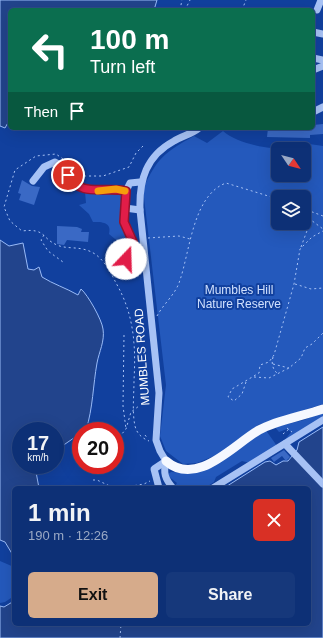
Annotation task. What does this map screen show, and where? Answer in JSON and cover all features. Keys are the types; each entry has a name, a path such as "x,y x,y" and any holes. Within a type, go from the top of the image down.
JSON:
{"main road":[{"path":"166,461 173,467 181,470 198,468 228,454 259,430 323,409"}],"street":[{"path":"317,10 321,0"},
{"name":"MUMBLES ROAD","path":"166,461 156,440 159,393 140,210 140,182 147,168 159,152 174,141 195,130"},
{"path":"33,181 44,167 55,162 61,165 75,185 93,191 116,189 126,191"},
{"path":"126,259 133,242 124,222 126,191 130,183 140,182"},
{"path":"125,208 140,210"},
{"path":"216,486 323,420"},
{"path":"285,444 323,484"},
{"path":"158,486 154,469 166,461"},
{"path":"166,461 164,471 166,478 172,486"}],"path":[{"path":"152,326 160,310 176,291 197,216 219,185 226,183 271,197"},
{"path":"311,212 323,216"},
{"path":"8,216 10,221 22,231 34,229 44,234 57,245 83,248 96,255 109,270 119,288 129,312 134,333 135,426 140,436 149,441"},
{"path":"311,220 323,229"},
{"path":"279,374 275,372 272,364 294,284 300,248 307,230"},
{"path":"300,248 312,237 323,232"},
{"path":"44,234 41,240 48,251 63,262"},
{"path":"143,239 179,236 188,239 191,238"},
{"path":"294,284 311,289 323,288"},
{"path":"254,377 268,378 289,368 301,358 305,348 312,344 323,333"},
{"path":"124,335 123,406 126,429"},
{"path":"246,382 242,394 234,401 228,397 232,389 259,374 260,365 269,362 274,356"},
{"path":"272,364 289,368"},
{"path":"124,431 134,409 139,406"},
{"path":"283,434 289,428 292,432 290,435"},
{"path":"132,486 144,484 156,478"},
{"path":"93,480 97,480 110,486"},
{"path":"120,638 121,626"}],"green space":[{"name":"Mumbles Hill Nature Reserve","path":"223,131 240,141 271,148 271,182 311,182 311,144 323,146 323,404 258,425 226,451 197,463 183,464 166,451 160,436 166,385 143,189 153,170 163,157 194,136 207,143"},
{"path":"121,191 132,239 127,249 109,234 110,230 108,225 93,222 89,214 79,205 86,203 85,192 94,194"},
{"path":"323,412 323,419 284,441 291,432 287,429 279,432 275,427 304,420"},
{"path":"265,429 277,446 250,463 242,461 216,477 214,482 208,486 175,486 177,483 167,475 171,472 187,473"},
{"path":"0,561 12,566 12,597 5,602 0,603"}],"shaded area":[{"path":"0,0 157,0 155,8 8,8 8,123 5,128 0,126"},
{"path":"0,240 9,246 23,243 28,269 34,270 39,267 42,277 78,295 81,289 91,302 103,329 103,342 97,363 88,422 72,422 72,439 64,445 64,422 12,422 12,474 36,474 39,486 12,486 12,554 5,542 0,540"},
{"path":"323,427 323,638 0,638 0,606 4,607 12,602 12,626 311,626 311,486 227,486 265,462 270,461 276,465 283,461 288,461 297,450 299,442"}],"building":[{"path":"323,124 323,134 310,135 310,138 267,137 268,130 315,130 315,125"},
{"path":"22,180 32,186 40,187 34,205 19,200 21,194 18,193"},
{"path":"57,226 77,227 82,229 81,232 89,232 88,242 67,240 64,245 57,244"},
{"path":"284,450 290,457 286,461 282,456 274,462 271,458"}],"slow traffic":[{"path":"98,191 116,189 125,191"}],"route":[{"path":"68,175 75,185 93,191 116,189 126,191 124,222 133,238 133,242 126,259"}]}
